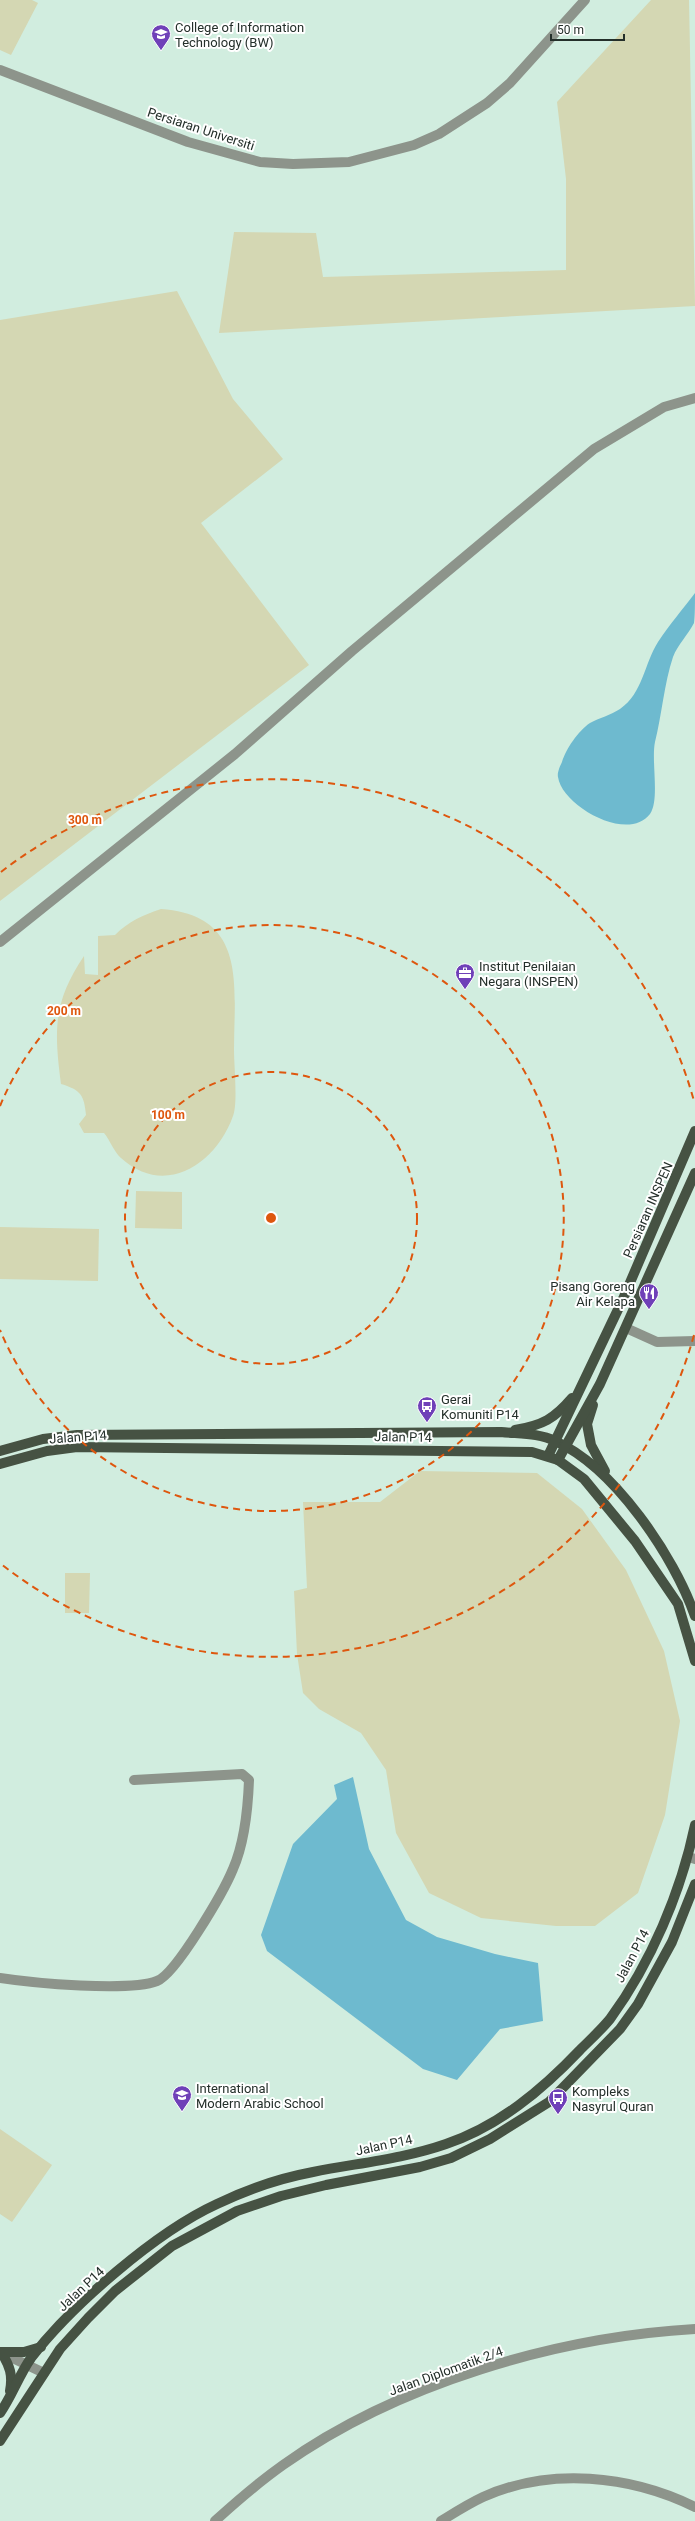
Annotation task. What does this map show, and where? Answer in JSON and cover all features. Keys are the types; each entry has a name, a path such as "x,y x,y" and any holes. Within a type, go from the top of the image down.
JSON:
{"main road":[{"name":"Persiaran INSPEN","path":"583,1386 624,1300 695,1131"},
{"path":"558,1460 600,1384 695,1173"},
{"path":"600,1384 587,1424 591,1445 600,1463 623,1497"},
{"path":"501,1432 541,1424 559,1413 583,1386"},
{"path":"548,1456 583,1386"},
{"name":"Jalan P14","path":"0,1451 43,1439 77,1435 501,1432 534,1435 555,1440 596,1466 623,1497 650,1532 687,1595 695,1616"},
{"name":"Jalan P14","path":"0,1464 47,1451 77,1447 532,1452 548,1456 558,1460 584,1479 640,1547 678,1604 695,1661"},
{"name":"Jalan P14","path":"0,2413 28,2364 41,2347 78,2307 134,2258 171,2230 216,2204 311,2172 394,2158 447,2144 480,2129 516,2108 548,2083 613,2015 626,1995 659,1932 692,1858 695,1825"},
{"name":"Jalan P14","path":"0,2441 44,2373 65,2344 115,2291 172,2246 237,2211 281,2196 326,2185 420,2167 451,2158 490,2139 549,2102 620,2029 638,2004 669,1948 695,1884"},
{"path":"1,2352 24,2352 41,2347"},
{"path":"1,2352 11,2367 12,2379 7,2403"}],"street":[{"name":"Persiaran Universiti","path":"0,70 188,142 260,162 293,164 349,162 414,145 439,134 486,103 510,83 584,0"},
{"path":"0,942 235,754 363,641 594,449 664,407 695,398"},
{"path":"626,1328 657,1342 695,1341"},
{"path":"0,1978 101,1986 147,1984 167,1976 198,1931 233,1869 248,1801 249,1780 242,1774 134,1780"},
{"name":"Jalan Diplomatik 2/4","path":"215,2521 264,2480 303,2452 388,2406 429,2388 470,2373 562,2348 631,2335 695,2330"},
{"path":"1,2352 44,2373"},
{"path":"441,2521 494,2493 524,2483 556,2479 601,2480 638,2486 695,2507"}],"green space":[{"path":"0,0 32,0 38,3 11,55 0,50"},
{"path":"651,0 689,0 695,306 219,333 234,232 316,233 323,277 566,270 566,179 557,102"},
{"path":"177,291 233,399 283,459 201,523 309,665 0,901 0,320"},
{"path":"161,909 189,914 209,925 222,939 230,958 234,979 235,1002 234,1050 236,1093 233,1116 225,1133 215,1148 202,1161 187,1170 171,1175 155,1175 138,1170 121,1158 104,1133 84,1133 79,1124 86,1115 84,1103 77,1091 61,1084 57,1048 58,1017 61,1002 74,972 84,956 85,974 98,975 98,936 115,935 136,919"},
{"path":"136,1191 182,1192 182,1229 135,1228"},
{"path":"0,1227 99,1229 98,1281 0,1279"},
{"path":"420,1471 537,1473 582,1509 626,1570 664,1651 680,1721 665,1815 638,1893 595,1926 556,1926 481,1918 429,1893 396,1833 386,1770 361,1733 319,1709 303,1693 297,1654 294,1591 307,1588 303,1502 380,1502"},
{"path":"65,1573 90,1573 89,1613 65,1613"},
{"path":"0,2129 52,2165 12,2222 0,2214"}],"water":[{"path":"695,593 694,623 673,657 665,688 654,750 655,790 653,808 650,814 640,822 627,825 612,823 583,809 571,799 562,788 558,777 559,770 569,746 586,726 620,709 634,695 658,642"},
{"path":"353,1777 369,1849 406,1920 437,1937 495,1954 538,1963 543,2021 500,2029 457,2080 423,2069 267,1951 261,1935 293,1844 337,1799 334,1785"}],"place":[{"name":"College of Information Technology (BW)","path":"161,51"},
{"name":"Institut Penilaian Negara (INSPEN)","path":"465,990"},
{"name":"Pisang Goreng Air Kelapa","path":"649,1310"},
{"name":"Gerai Komuniti P14","path":"427,1423"},
{"name":"International Modern Arabic School","path":"182,2112"},
{"name":"Kompleks Nasyrul Quran","path":"558,2115"}]}
